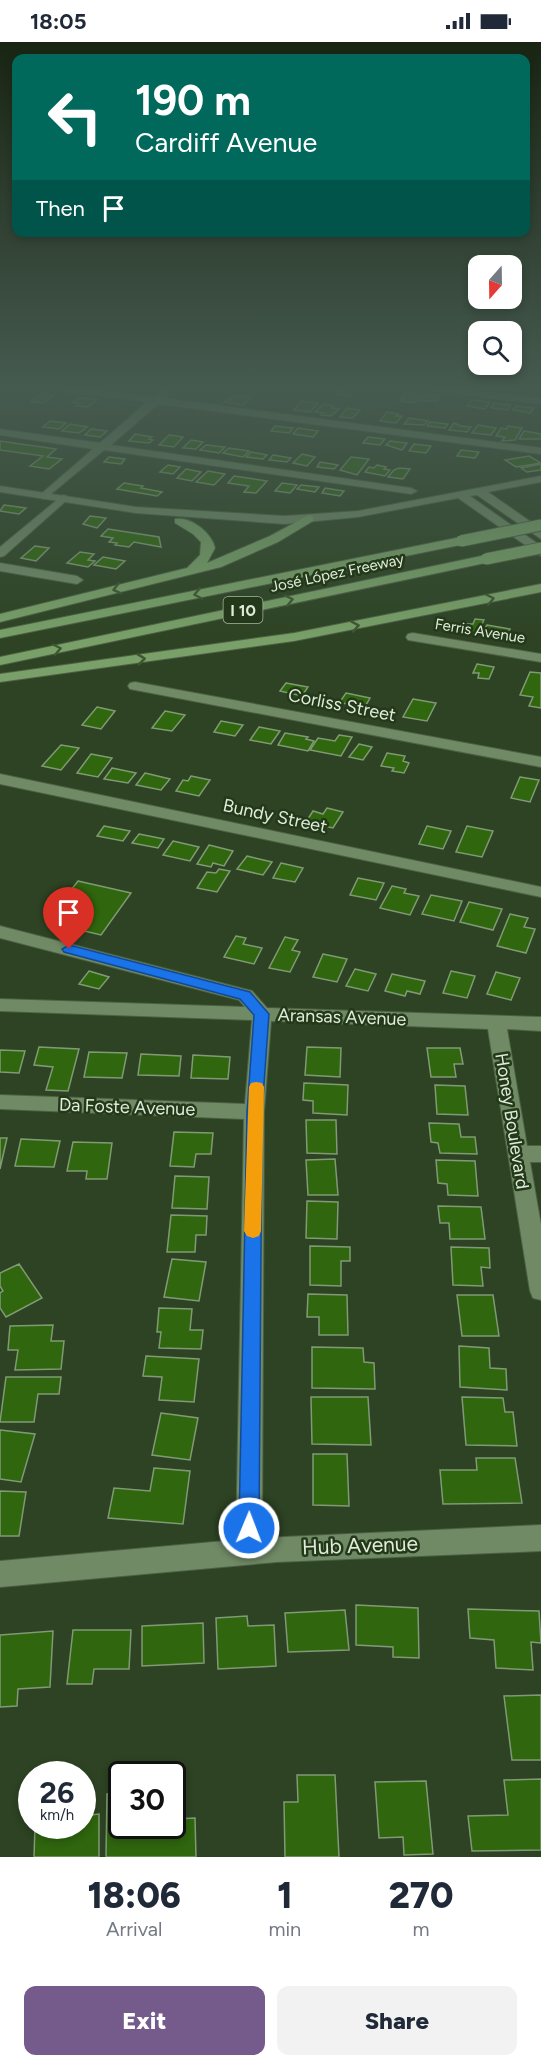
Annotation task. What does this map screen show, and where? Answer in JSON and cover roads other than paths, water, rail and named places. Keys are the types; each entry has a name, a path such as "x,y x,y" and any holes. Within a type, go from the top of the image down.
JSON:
{"highway":[{"path":"0,618 191,571 243,554 309,519"},
{"path":"179,521 194,528 209,542 210,549 207,555 191,571"},
{"name":"José López Freeway","path":"0,634 541,525"},
{"name":"José López Freeway","path":"0,661 486,559 541,550"},
{"path":"0,678 294,637 541,588"}],"street":[{"path":"45,496 73,472"},
{"path":"278,472 411,491"},
{"path":"0,489 136,510 255,520 309,519 358,514 541,479"},
{"path":"136,510 179,521 243,528 292,529 371,522 541,489"},
{"path":"479,491 541,535"},
{"path":"460,494 541,550"},
{"path":"0,553 63,498"},
{"path":"0,567 77,580"},
{"name":"Ferris Avenue","path":"413,637 541,658"},
{"name":"Corliss Street","path":"135,686 541,762"},
{"name":"Bundy Street","path":"0,779 541,892"},
{"path":"0,932 245,995 262,1014 254,1112 249,1551"},
{"name":"Aransas Avenue","path":"0,1005 541,1024"},
{"name":"Honey Boulevard","path":"496,1022 541,1291"},
{"name":"Da Foste Avenue","path":"0,1102 254,1112"},
{"path":"517,1155 541,1154"},
{"name":"Hub Avenue","path":"0,1574 249,1551 541,1538"}]}
